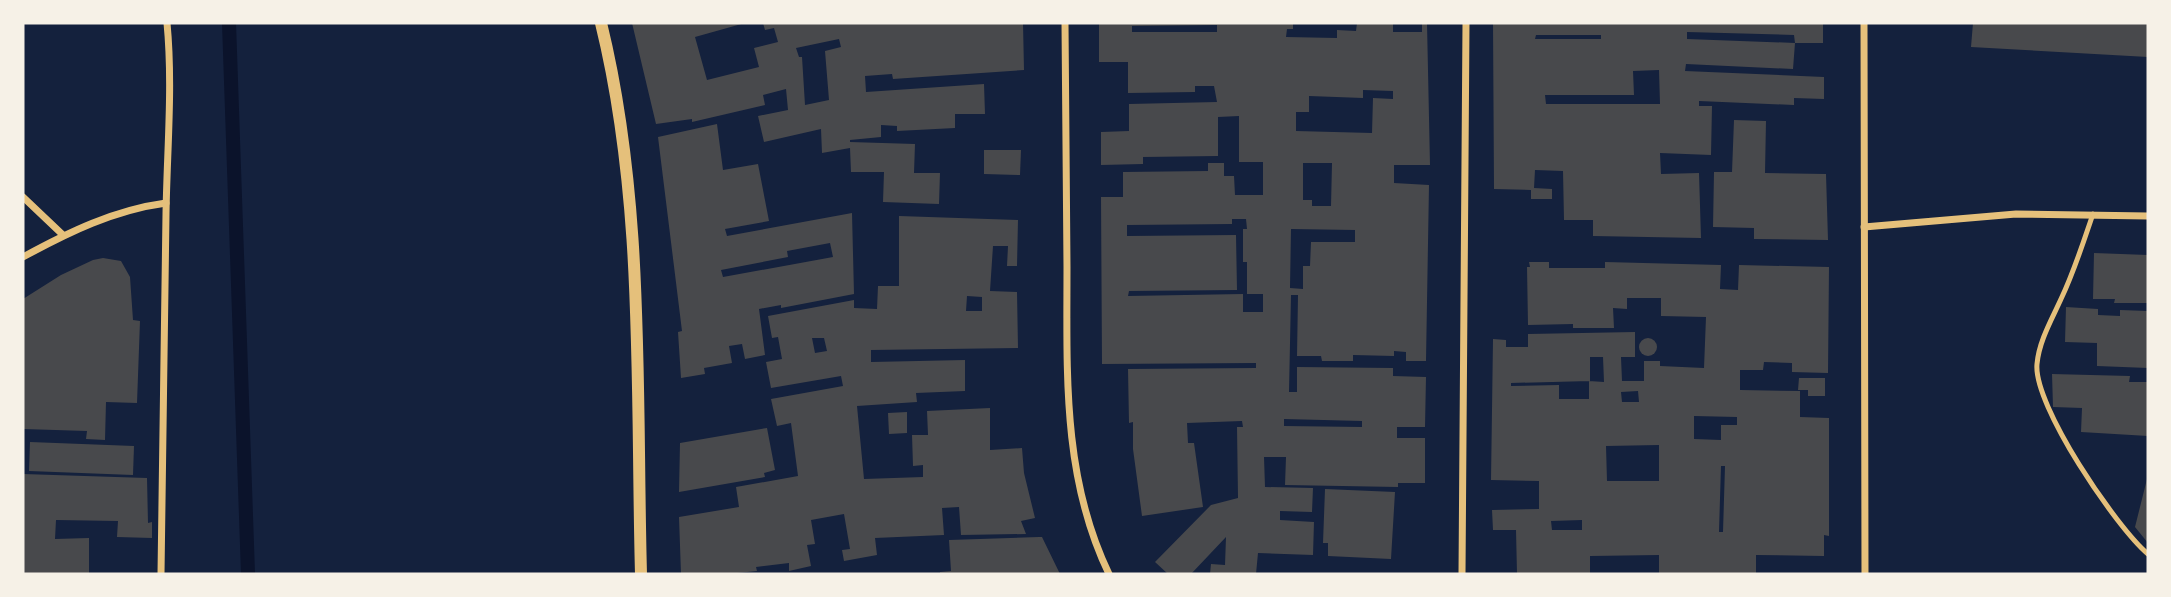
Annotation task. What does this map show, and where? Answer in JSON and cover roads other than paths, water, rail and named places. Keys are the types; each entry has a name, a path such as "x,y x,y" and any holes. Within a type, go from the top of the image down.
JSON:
{"street":[{"path":"161,574 166,203 170,133 170,49 167,23"},
{"path":"601,23 622,136 634,264 641,574"},
{"path":"1065,23 1067,404 1077,478 1096,548 1109,574"},
{"path":"1462,574 1466,23"},
{"path":"1864,23 1865,574"},
{"path":"23,197 63,235"},
{"path":"23,257 63,235 108,216 166,203"},
{"path":"1864,227 2016,214 2148,216"}],"lane":[{"path":"2092,214 2070,279 2043,341 2037,362 2037,382 2055,421 2084,469 2124,529 2148,554"}],"waterway":[{"path":"229,23 248,574"}]}
